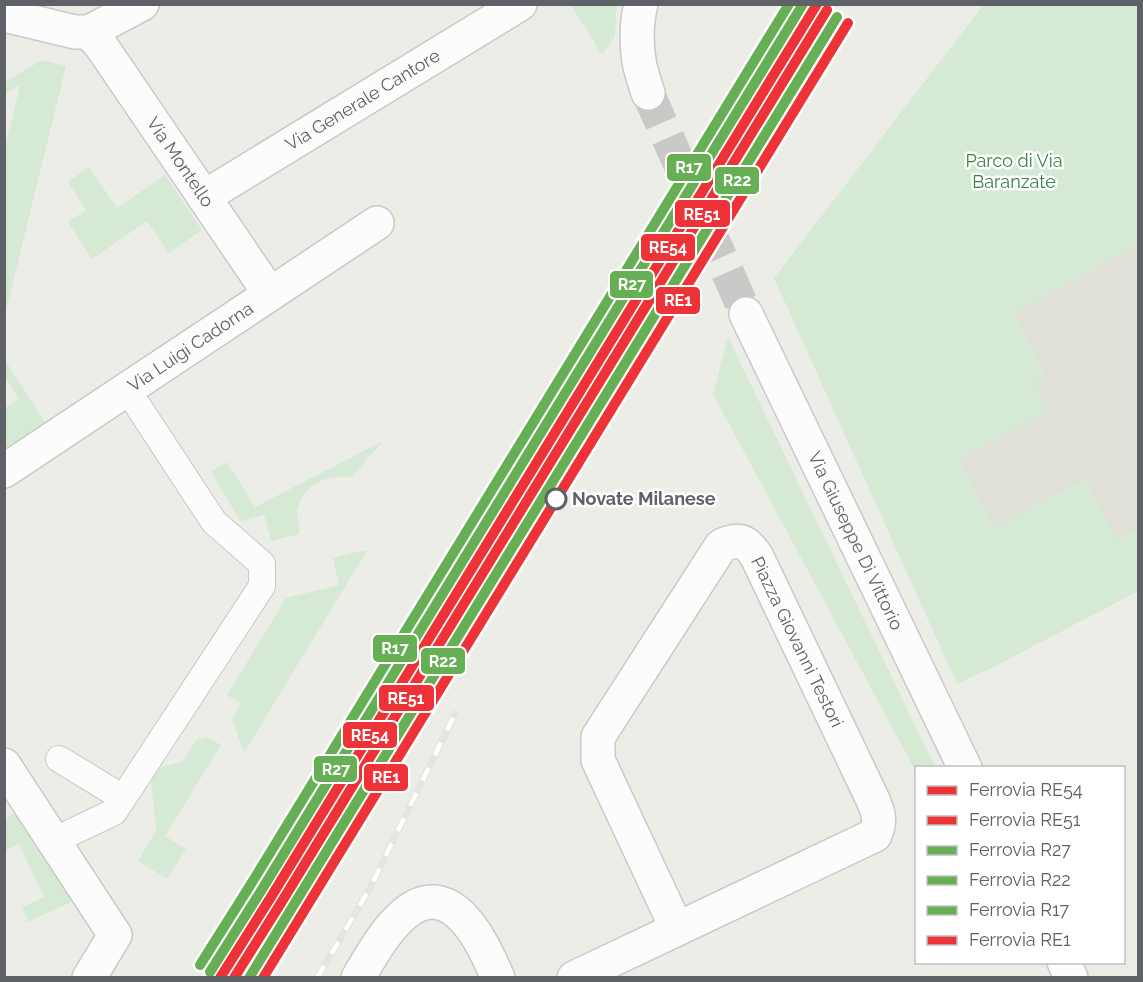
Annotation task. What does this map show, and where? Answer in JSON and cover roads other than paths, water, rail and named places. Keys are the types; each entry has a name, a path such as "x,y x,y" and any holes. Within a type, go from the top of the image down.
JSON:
{"street":[{"path":"4,15 75,32 89,32 142,4"},
{"name":"Via Generale Cantore","path":"204,197 520,4"},
{"path":"641,4 637,39 640,66 648,93"},
{"name":"Via Montello","path":"89,32 102,47 270,294"},
{"name":"Via Luigi Cadorna","path":"4,471 377,223"},
{"name":"Via Giuseppe Di Vittorio","path":"746,314 964,766"},
{"path":"70,833 114,812 261,589 262,564 214,522 138,406"},
{"name":"Piazza Giovanni Testori","path":"574,978 875,835 879,825 878,812 873,800 757,557 749,545 740,541 721,546 598,737 598,760 677,929"},
{"path":"59,759 123,798"},
{"path":"4,765 115,935 89,978"},
{"path":"358,978 395,921 407,911 423,903 436,903 458,913 503,975"},
{"path":"1064,964 1071,978"}],"tunnel":[{"path":"648,93 746,314"}],"railway":[{"path":"317,978 370,888 455,714"}],"rail line":[{"name":"R17","path":"200,965 789,4"},
{"name":"R27","path":"210,972 803,4"},
{"name":"RE54","path":"220,978 817,4"},
{"name":"RE51","path":"234,978 827,10"},
{"name":"R22","path":"249,978 837,17"},
{"name":"RE1","path":"263,978 848,23"}],"place":[{"name":"Novate Milanese","path":"556,499"}],"park label":[{"name":"Parco di Via Baranzate","path":"1014,171"}]}
